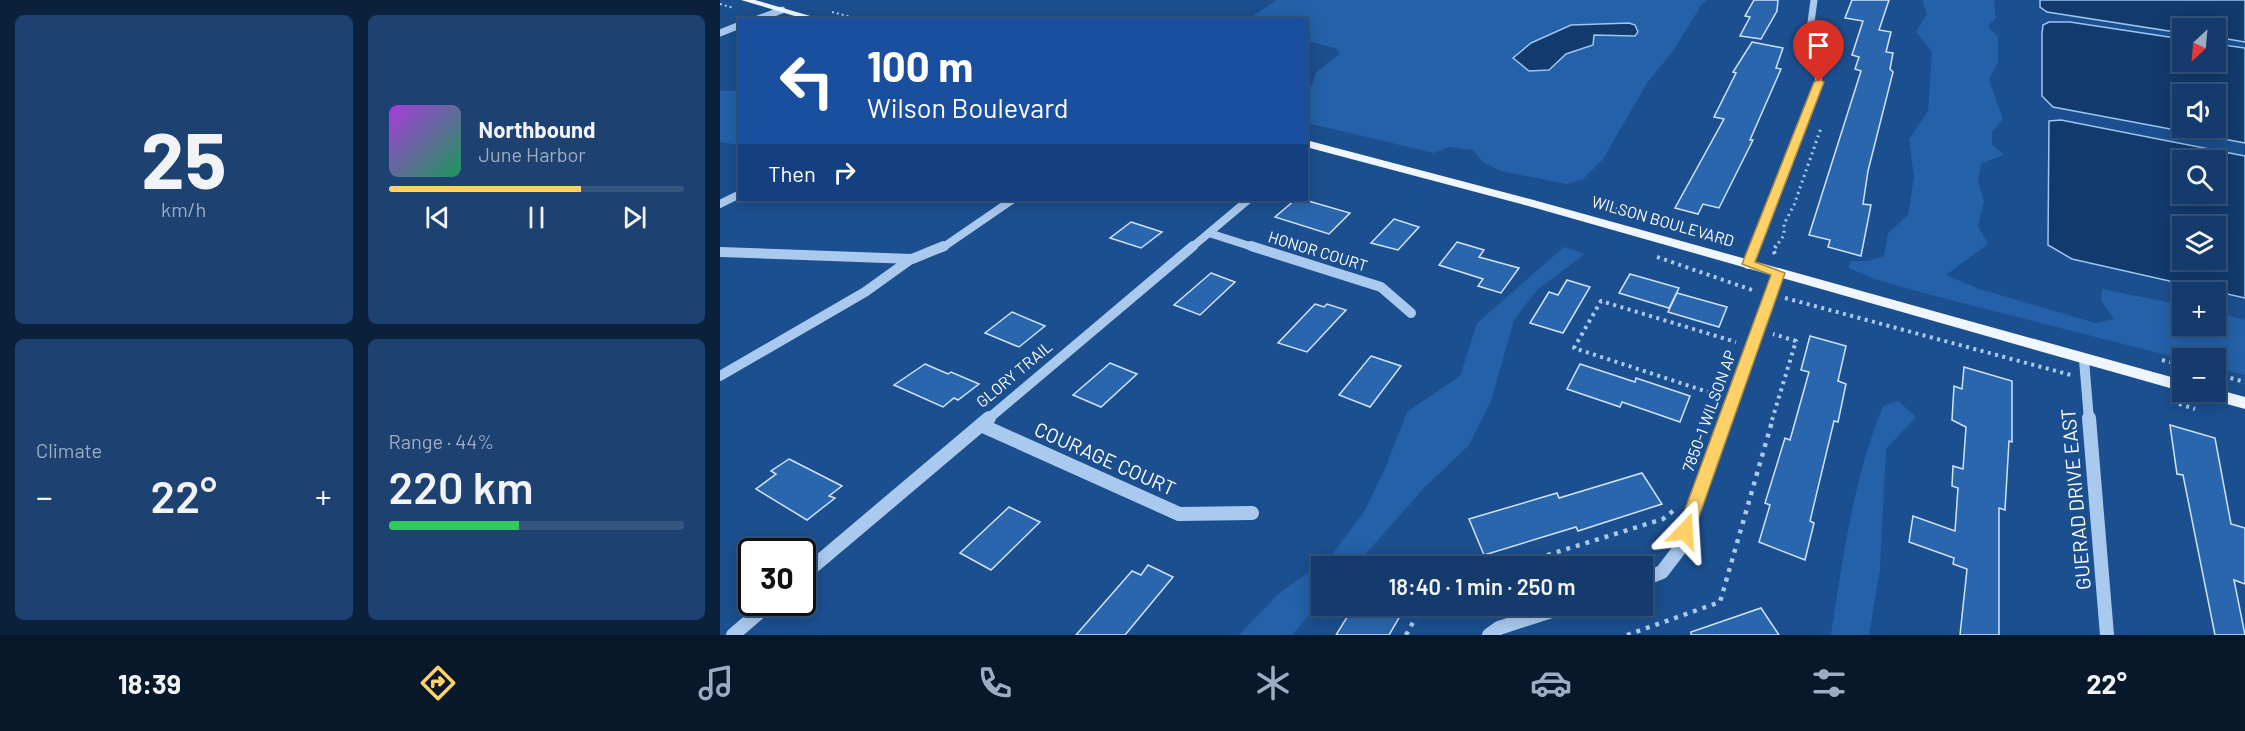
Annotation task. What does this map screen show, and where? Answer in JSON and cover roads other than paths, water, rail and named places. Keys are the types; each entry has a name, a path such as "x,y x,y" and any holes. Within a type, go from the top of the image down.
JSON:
{"main road":[{"path":"745,0 812,18"},
{"name":"WILSON BOULEVARD","path":"1309,146 1556,208 2172,383"},
{"path":"2226,398 2245,403"}],"street":[{"path":"1748,264 1819,82 1818,63 1807,26 1814,0"},
{"path":"760,18 782,10"},
{"path":"720,33 738,26"},
{"path":"720,204 738,195"},
{"path":"720,376 865,292 912,259 937,251 1011,201"},
{"name":"GLORY TRAIL","path":"816,564 1247,201"},
{"name":"HONOR COURT","path":"1209,233 1381,287 1411,313"},
{"path":"720,252 912,259"},
{"name":"7850-1 WILSON AP","path":"1653,576 1662,572 1678,551 1778,273"},
{"name":"GUERAD DRIVE EAST","path":"2084,360 2108,635"},
{"name":"COURAGE COURT","path":"981,425 1179,514 1252,513"},
{"path":"733,635 755,616"},
{"path":"1489,635 1499,628 1536,616"}]}
